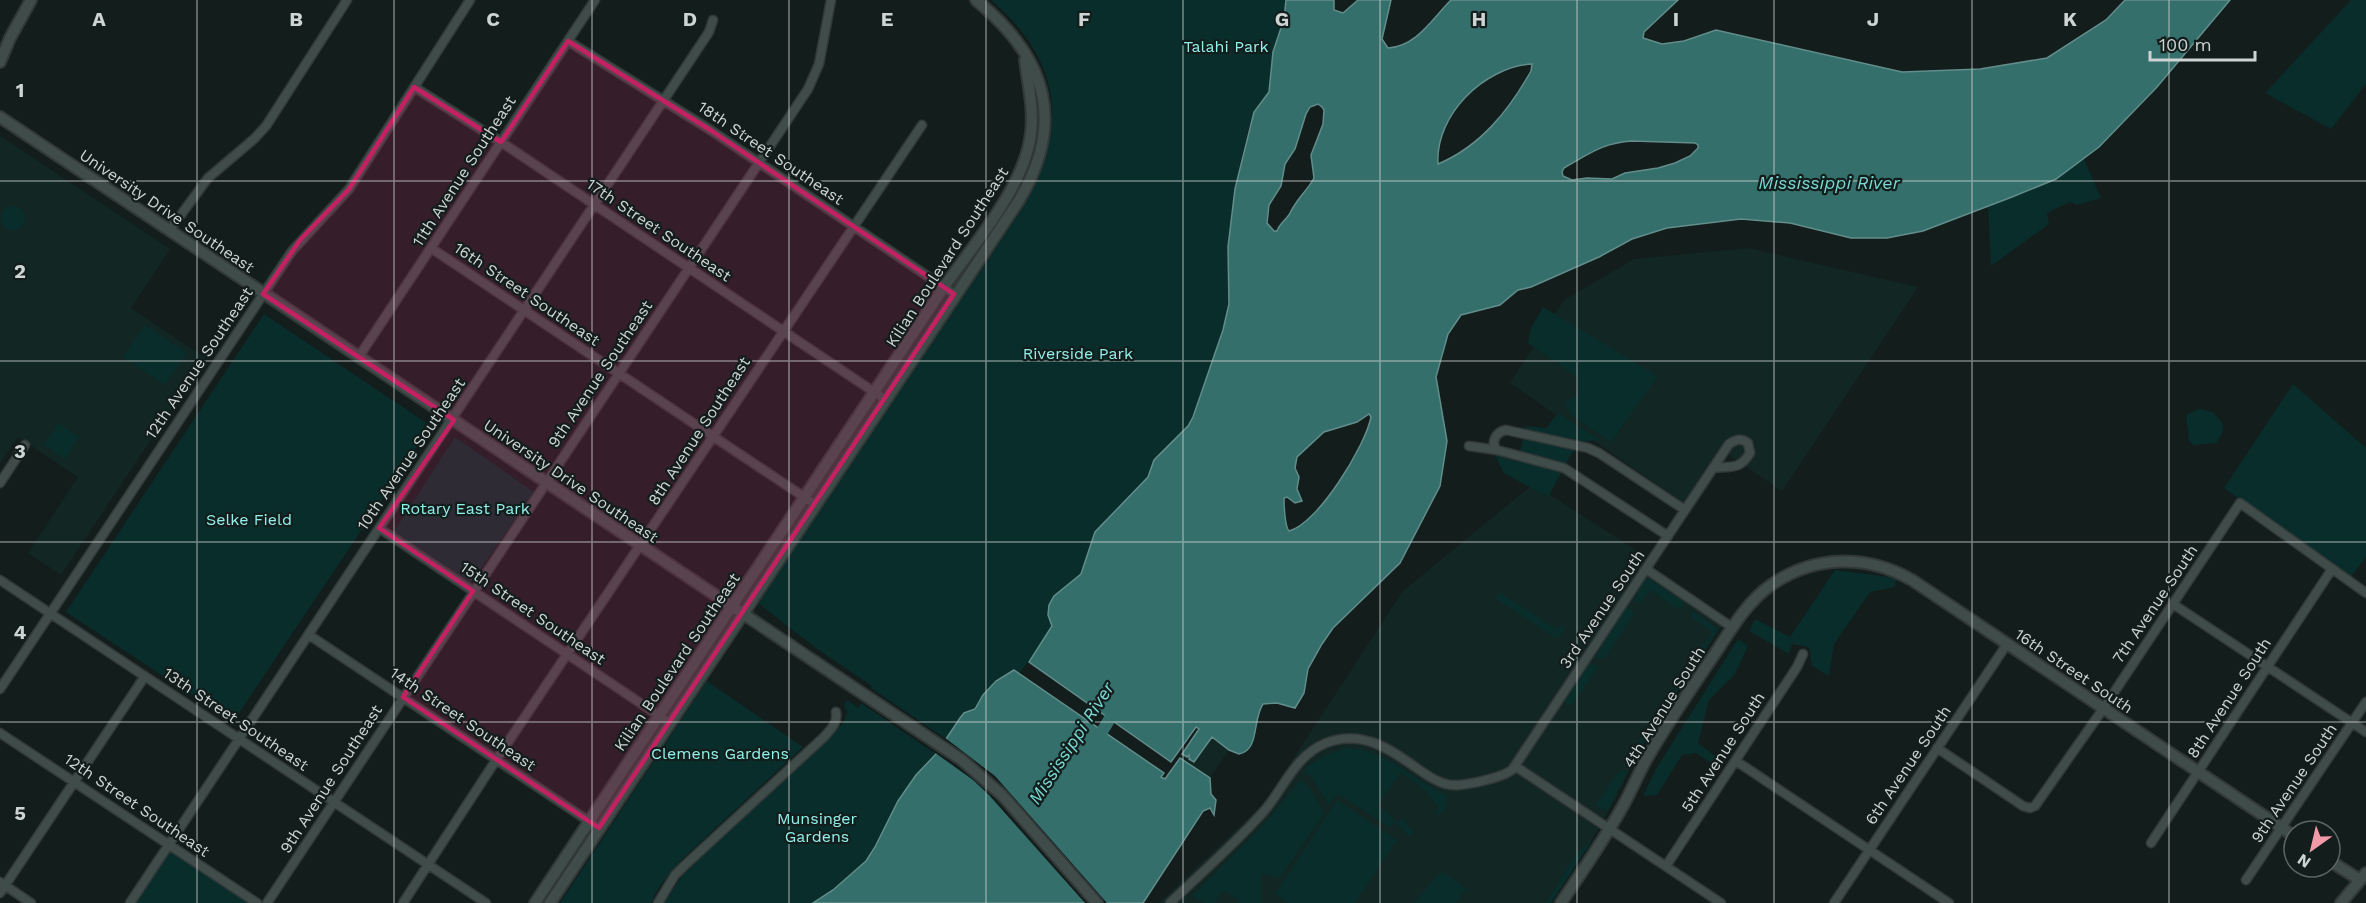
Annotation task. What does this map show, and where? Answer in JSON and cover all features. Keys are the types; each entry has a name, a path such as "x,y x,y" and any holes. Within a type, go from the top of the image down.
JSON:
{"street":[{"path":"0,62 31,0"},
{"path":"169,231 208,178 266,126 346,0"},
{"name":"12th Avenue Southeast","path":"0,689 300,240 349,189 470,0"},
{"name":"11th Avenue Southeast","path":"358,358 595,0"},
{"name":"9th Avenue Southeast","path":"267,903 815,77 831,0"},
{"path":"976,0 999,21 1024,54"},
{"name":"10th Avenue Southeast","path":"130,903 665,100 709,32 713,20"},
{"name":"18th Street Southeast","path":"568,41 665,100 954,294"},
{"name":"Kilian Boulevard Southeast","path":"535,903 1011,191 1024,165 1031,133 1032,115 1024,54"},
{"name":"Kilian Boulevard Southeast","path":"550,903 886,400 954,294 1018,202 1038,161 1045,122 1045,100 1039,77 1024,54"},
{"name":"17th Street Southeast","path":"414,87 501,142 886,400"},
{"name":"University Drive Southeast","path":"0,117 977,771 1002,795 1097,903"},
{"name":"8th Avenue Southeast","path":"403,903 496,760 922,125"},
{"name":"16th Street Southeast","path":"431,248 816,505"},
{"path":"1497,450 1494,439 1501,431 1506,430 1588,448 1685,510"},
{"name":"3rd Avenue South","path":"1515,766 1668,536 1685,510 1713,468 1729,444 1737,439 1748,443 1750,453 1744,463 1713,468"},
{"path":"0,483 25,445"},
{"path":"1469,446 1497,450 1564,468 1668,536"},
{"name":"7th Avenue South","path":"1937,748 2019,803 2032,808 2040,800 2103,709 2240,503 2332,569"},
{"name":"15th Street Southeast","path":"379,528 670,723"},
{"name":"4th Avenue South","path":"1561,903 1626,802 1649,755 1732,627 1754,599 1770,585 1803,568 1827,562"},
{"name":"16th Street South","path":"1827,562 1866,562 1902,574 2282,828"},
{"path":"1646,569 1732,627"},
{"path":"2332,569 2366,593"},
{"name":"8th Avenue South","path":"2151,843 2332,569"},
{"name":"13th Street Southeast","path":"0,580 486,903"},
{"path":"2173,604 2366,732"},
{"name":"14th Street Southeast","path":"309,636 599,828"},
{"name":"6th Avenue South","path":"1834,903 2007,644"},
{"name":"5th Avenue South","path":"1666,866 1797,667 1803,654"},
{"path":"31,903 2,887 145,676"},
{"name":"9th Avenue South","path":"2288,819 2366,702"},
{"path":"658,903 675,875 824,737 834,726 837,718 836,712"},
{"name":"12th Street Southeast","path":"0,733 257,903"},
{"path":"1170,903 1264,810 1307,754 1328,742 1347,738 1378,743 1431,777 1447,784 1466,784 1495,778 1509,772 1515,766 1721,903"},
{"path":"1736,761 1948,903"},
{"name":"9th Avenue South","path":"2246,880 2282,828"},
{"path":"2341,903 2364,879 2342,867"}],"highlighted area":[{"path":"568,41 712,131 954,294 599,828 403,697 473,591 379,528 454,420 263,294 300,240 349,189 414,87 501,142"}],"shaded area":[{"path":"0,136 170,249 131,308 205,358 61,575 28,553 78,477 18,437 0,463"},
{"path":"1748,248 1918,287 1782,491 1729,455 1693,509 1510,383 1564,300 1634,259"},
{"path":"1533,484 1639,552 1654,580 1722,626 1639,750 1617,796 1589,845 1550,903 1159,903 1264,803 1403,591"},
{"path":"1212,737 1229,750 1210,778 1180,758 1182,754 1187,757 1189,755 1194,761"}],"green space":[{"name":"Riverside Park","path":"991,0 1286,0 1284,19 1273,52 1269,92 1257,107 1249,127 1240,164 1229,236 1229,304 1223,330 1193,417 1188,426 1154,460 1149,477 1095,532 1081,574 1054,596 1049,605 1048,615 1053,626 1019,674 999,678 985,694 977,708 962,716 946,739 871,688 872,686 816,648 759,604 764,592 1022,209 1037,180 1047,151 1052,124 1051,98 1045,72 1033,48 1015,24"},
{"path":"2351,0 2366,0 2366,84 2331,129 2265,93"},
{"path":"2084,159 2101,198 2077,205 2070,202 2047,213 2049,224 1991,266 1988,207 2056,179"},
{"path":"13,206 22,209 25,218 22,227 13,230 4,227 1,218 4,209"},
{"path":"940,300 944,300 945,304 888,387 885,387"},
{"path":"1543,307 1658,376 1611,442 1570,414 1565,402 1579,394 1577,377 1528,343 1531,328"},
{"name":"Selke Field","path":"264,314 431,426 233,722 66,612"},
{"path":"145,325 187,353 165,385 123,357"},
{"path":"2293,384 2366,448 2366,557 2349,579 2224,488"},
{"path":"2199,409 2213,412 2223,424 2222,434 2216,443 2194,445 2189,441 2186,415"},
{"path":"1558,413 1600,440 1578,442 1548,497 1504,473 1494,454 1518,462 1526,426 1546,428"},
{"path":"58,423 79,437 65,459 44,445"},
{"name":"Rotary East Park","path":"455,437 534,492 470,584 393,533"},
{"path":"1835,570 1897,578 1895,587 1870,592 1834,644 1829,676 1812,666 1809,647 1792,644 1789,654 1749,631 1755,619 1790,637"},
{"path":"1648,578 1684,602 1683,606 1678,609 1650,590 1640,603 1633,601 1645,579"},
{"path":"1499,592 1558,630 1561,625 1565,628 1560,636 1556,638 1496,599"},
{"path":"1626,608 1632,610 1634,614 1605,658 1596,658 1596,655"},
{"path":"1692,611 1718,629 1630,765 1627,760 1712,632 1691,617"},
{"path":"1738,639 1748,646 1735,674 1709,700 1698,743 1723,762 1719,768 1696,753 1682,755 1657,795 1643,796 1656,769"},
{"path":"1590,663 1595,664 1597,668 1573,704 1569,705 1565,701"},
{"name":"Clemens Gardens","path":"707,681 803,747 679,862 659,887 651,903 560,903"},
{"name":"Munsinger Gardens","path":"847,700 858,708 861,703 936,754 923,766 866,861 833,890 813,903 664,903 684,873 844,722 847,712 844,705"},
{"path":"1346,748 1358,749 1379,756 1443,793 1447,796 1445,808 1440,815 1436,813 1439,808 1425,790 1400,772 1378,806 1398,822 1403,819 1414,833 1409,836 1395,822 1389,827 1340,795 1335,796 1329,805 1312,778 1305,772 1306,768 1325,755"},
{"path":"1624,770 1627,772 1608,809 1604,810 1596,805 1618,772"},
{"path":"1301,780 1309,787 1324,814 1280,878 1261,873 1261,903 1238,903 1239,900 1223,890 1215,903 1204,903 1192,896 1264,824"},
{"path":"1337,800 1397,840 1355,903 1289,903 1275,894"},
{"path":"1592,841 1551,903 1546,903 1576,853"},
{"path":"171,851 248,903 136,903"},
{"path":"1443,872 1469,890 1464,891 1456,903 1414,903 1438,874"}],"water":[{"path":"1286,0 1334,0 1334,10 1343,13 1358,0 1391,0 1382,39 1388,48 1416,37 1451,0 1678,0 1644,32 1643,38 1662,44 1684,41 1716,30 1902,72 1980,69 2047,58 2106,20 2125,0 2230,0 2157,87 2099,147 2056,179 1923,231 1887,238 1851,238 1790,223 1741,219 1667,228 1632,239 1599,257 1531,287 1518,290 1500,305 1461,315 1448,334 1436,377 1447,441 1440,486 1400,563 1333,628 1308,669 1304,693 1295,708 1277,703 1263,704 1253,741 1246,751 1239,754 1229,750 1212,737 1194,762 1189,759 1189,755 1187,757 1182,754 1199,729 1196,727 1171,762 1029,662 1052,626 1048,615 1049,605 1054,596 1081,574 1095,532 1148,477 1154,460 1188,426 1193,417 1223,330 1229,304 1228,247 1235,189 1254,112 1269,92 1273,52 1284,19","holes":["1532,64 1531,71 1503,113 1481,137 1438,164 1439,146 1454,112 1480,84 1514,67","1318,104 1324,110 1323,124 1311,155 1314,178 1277,231 1274,231 1267,223 1269,205 1281,186 1285,164 1295,149 1310,107","1621,142 1695,143 1698,148 1690,156 1675,163 1625,173 1612,179 1572,180 1563,176 1564,168 1581,158 1596,150","1369,414 1371,417 1360,446 1339,482 1313,515 1300,526 1289,531 1284,498 1287,497 1295,503 1302,501 1297,489 1299,477 1295,468 1297,457 1324,432 1357,422"]},
{"path":"1014,670 1164,773 1161,777 1165,779 1180,758 1210,778 1211,794 1216,800 1214,815 1210,808 1203,811 1143,903 813,903 833,890 866,861 898,801 916,775 936,754 960,718 964,713 975,709 983,695 996,681"}],"pier":[{"path":"944,737 995,776 1107,903 1085,903 989,795 973,780 934,752"}],"waterway":[{"name":"Mississippi River","path":"1095,743 1117,707"}],"park label":[{"name":"Talahi Park","path":"1226,46"}]}
